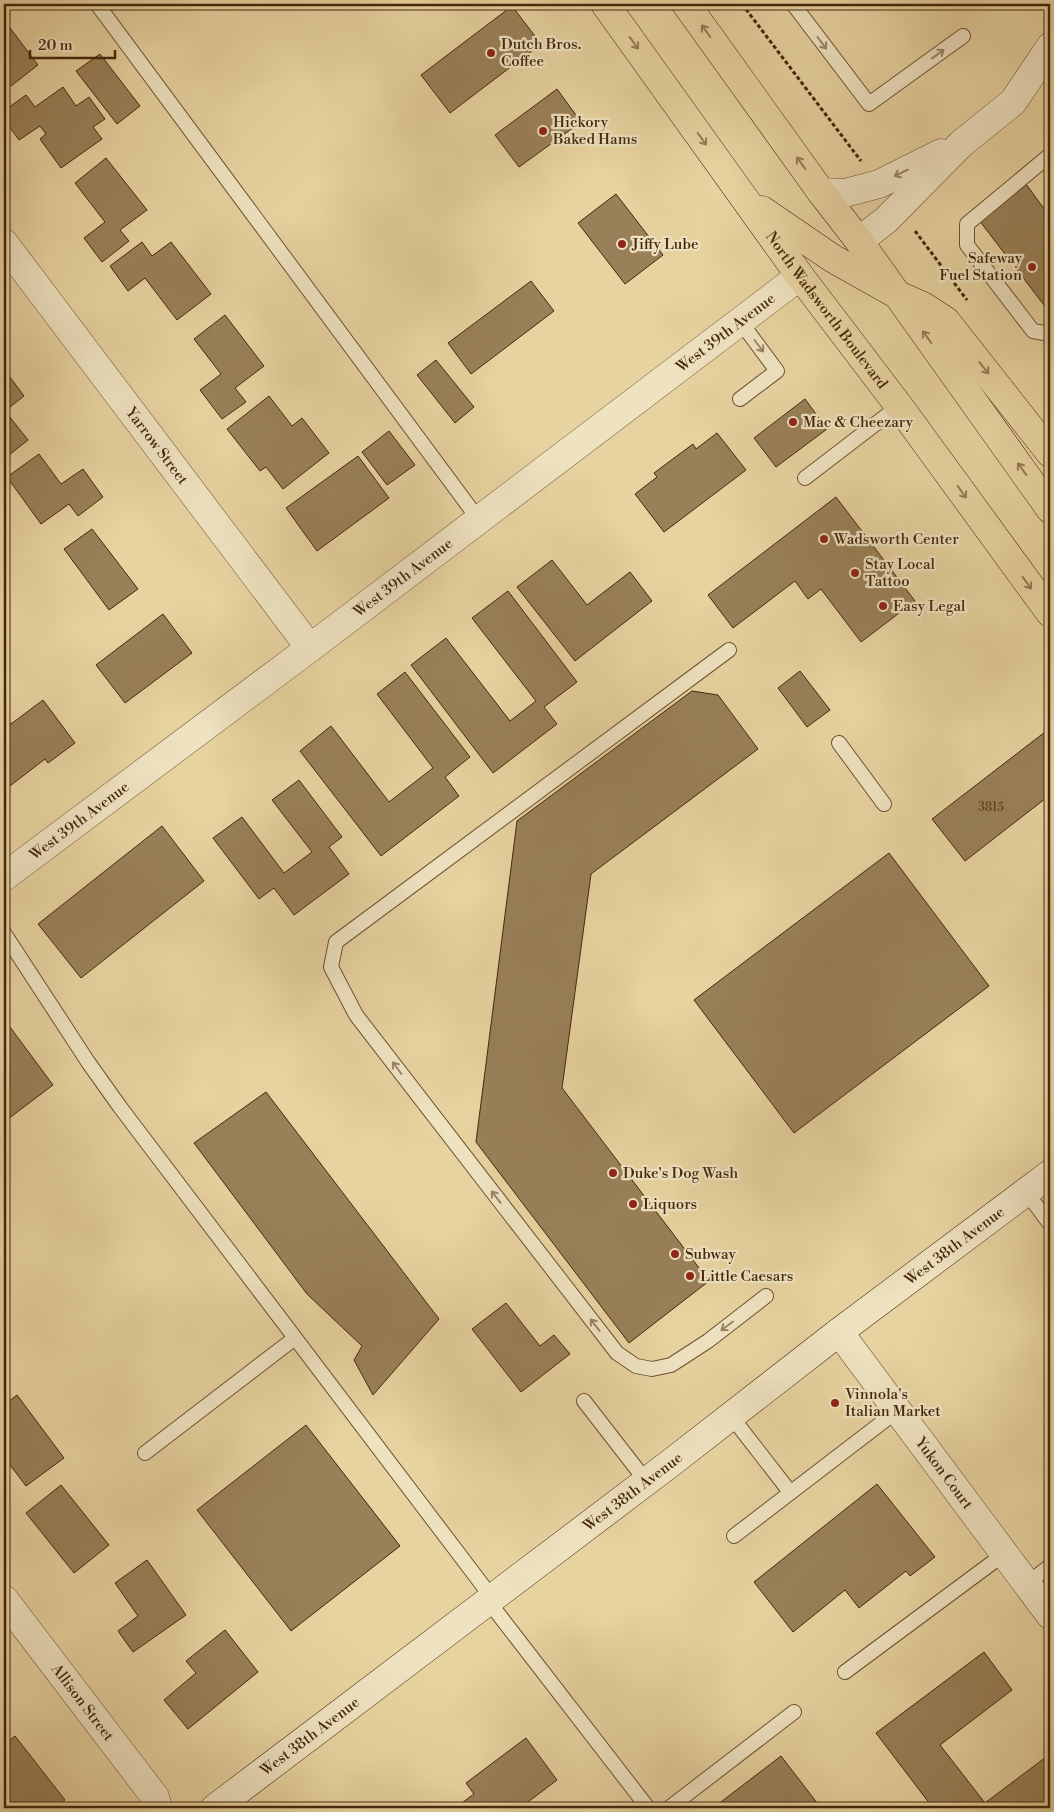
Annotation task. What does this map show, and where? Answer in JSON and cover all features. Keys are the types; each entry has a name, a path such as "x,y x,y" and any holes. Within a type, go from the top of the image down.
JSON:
{"main road":[{"name":"North Wadsworth Boulevard","path":"605,4 800,276 1050,614"},
{"path":"686,4 1050,508"},
{"path":"746,200 832,258 896,294 923,306 946,321 1050,453"},
{"path":"812,245 834,250 859,241"}],"street":[{"path":"859,241 886,220 961,144 1013,102 1050,47"},
{"path":"822,192 845,193 879,184 961,144"},
{"name":"Yarrow Street","path":"4,243 310,648"},
{"name":"West 39th Avenue","path":"4,877 310,648 800,276"},
{"name":"West 38th Avenue","path":"215,1808 491,1600 839,1332 1050,1174"},
{"name":"Yukon Court","path":"839,1332 1050,1615"},
{"name":"Allison Street","path":"4,1599 155,1797 158,1808"}],"lane":[{"path":"97,4 479,520"},
{"path":"793,4 869,104 963,36"},
{"path":"1050,155 967,224 967,245 1033,331 1050,334"},
{"path":"740,321 777,371 740,399"},
{"path":"804,478 898,406"},
{"path":"729,650 336,942 330,967 356,1015 617,1353 636,1366 652,1368 671,1365 708,1340 766,1296"},
{"path":"839,743 884,804"},
{"path":"4,933 88,1062 120,1107 648,1808"},
{"path":"1027,1193 1050,1224"},
{"path":"145,1453 295,1338"},
{"path":"584,1401 646,1481"},
{"path":"734,1536 897,1411"},
{"path":"731,1416 790,1492"},
{"path":"844,1672 1004,1554"},
{"path":"1028,1584 1050,1566"},
{"path":"668,1808 794,1712"}],"path":[{"path":"742,4 862,162"}],"building":[{"path":"512,6 541,44 450,113 421,75"},
{"path":"4,20 38,65 11,86 4,77"},
{"path":"100,54 140,106 117,124 76,71"},
{"path":"63,87 76,106 89,97 105,119 93,127 102,139 61,168 40,139 46,134 40,126 19,140 4,119 4,111 26,95 35,107"},
{"path":"557,89 581,122 519,167 495,135"},
{"path":"106,158 147,210 120,230 129,241 102,262 84,238 105,222 75,183"},
{"name":"Safeway Fuel Station","path":"1026,184 1050,217 1050,313 979,220"},
{"path":"616,194 663,255 625,284 578,223"},
{"path":"142,242 152,256 171,242 211,294 177,320 145,278 128,291 110,266"},
{"path":"531,281 554,311 471,374 448,343"},
{"path":"225,315 264,366 235,388 246,402 222,419 200,390 221,374 194,339"},
{"path":"436,360 474,407 455,423 417,375"},
{"path":"4,369 24,396 5,411 28,440 4,459"},
{"path":"269,396 292,426 302,418 329,453 283,489 266,467 260,471 227,429"},
{"path":"805,399 827,429 776,467 754,438"},
{"path":"389,431 415,465 387,485 362,452"},
{"path":"717,433 746,470 664,532 635,494 657,477 654,473 693,444 696,449"},
{"path":"39,454 61,484 83,469 103,497 78,516 69,504 41,524 7,477"},
{"path":"358,456 389,498 317,551 286,508"},
{"name":"Wadsworth Center","path":"836,497 915,601 861,642 821,589 808,599 795,581 733,628 708,595"},
{"path":"92,529 138,589 109,610 64,549"},
{"path":"552,560 587,605 630,572 652,601 575,661 517,587"},
{"path":"508,591 577,682 544,707 557,724 493,773 411,665 446,638 510,721 536,701 472,618"},
{"path":"163,614 192,653 125,703 96,665"},
{"path":"800,671 830,710 807,727 778,688"},
{"path":"405,672 470,757 445,777 459,796 381,856 300,751 331,726 389,802 433,768 377,694"},
{"path":"692,691 718,695 758,749 591,874 562,1088 709,1281 629,1343 476,1142 517,821"},
{"path":"43,700 75,743 48,763 45,759 6,789 4,787 4,715 11,724"},
{"path":"1045,732 1050,739 1050,795 965,861 932,819"},
{"path":"299,780 342,837 329,847 349,874 294,915 274,888 259,899 213,838 242,817 284,873 312,852 272,800"},
{"path":"162,826 204,881 81,978 38,924"},
{"path":"889,853 989,986 794,1133 694,1000"},
{"path":"4,1019 53,1085 4,1122"},
{"path":"266,1092 439,1319 373,1395 354,1360 362,1346 307,1294 194,1143"},
{"path":"506,1303 540,1346 554,1335 570,1354 521,1392 472,1329"},
{"path":"17,1395 64,1458 26,1486 4,1457 4,1405"},
{"path":"306,1425 400,1546 291,1631 197,1510"},
{"path":"877,1484 935,1557 910,1576 906,1571 859,1608 845,1590 793,1632 754,1582"},
{"path":"61,1485 109,1545 74,1573 26,1513"},
{"path":"147,1560 186,1615 133,1652 118,1631 138,1616 115,1583"},
{"path":"225,1630 258,1672 188,1729 164,1700 196,1673 186,1661"},
{"path":"984,1652 1012,1690 940,1745 985,1803 1050,1754 1050,1805 1045,1808 933,1808 876,1733"},
{"path":"15,1736 65,1800 55,1808 10,1808 4,1800 4,1745"},
{"path":"526,1738 557,1780 520,1808 455,1808 474,1794 466,1783"},
{"path":"781,1756 821,1808 713,1808"}],"place":[{"name":"Dutch Bros. Coffee","path":"491,53"},
{"name":"Hickory Baked Hams","path":"543,131"},
{"name":"Jiffy Lube","path":"622,244"},
{"name":"Safeway Fuel Station","path":"1032,267"},
{"name":"Mac & Cheezary","path":"793,422"},
{"name":"Wadsworth Center","path":"824,539"},
{"name":"Stay Local Tattoo","path":"855,573"},
{"name":"Easy Legal","path":"883,606"},
{"name":"Duke's Dog Wash","path":"613,1173"},
{"name":"Liquors","path":"633,1204"},
{"name":"Subway","path":"675,1254"},
{"name":"Little Caesars","path":"690,1276"},
{"name":"Vinnola's Italian Market","path":"835,1403"}]}
